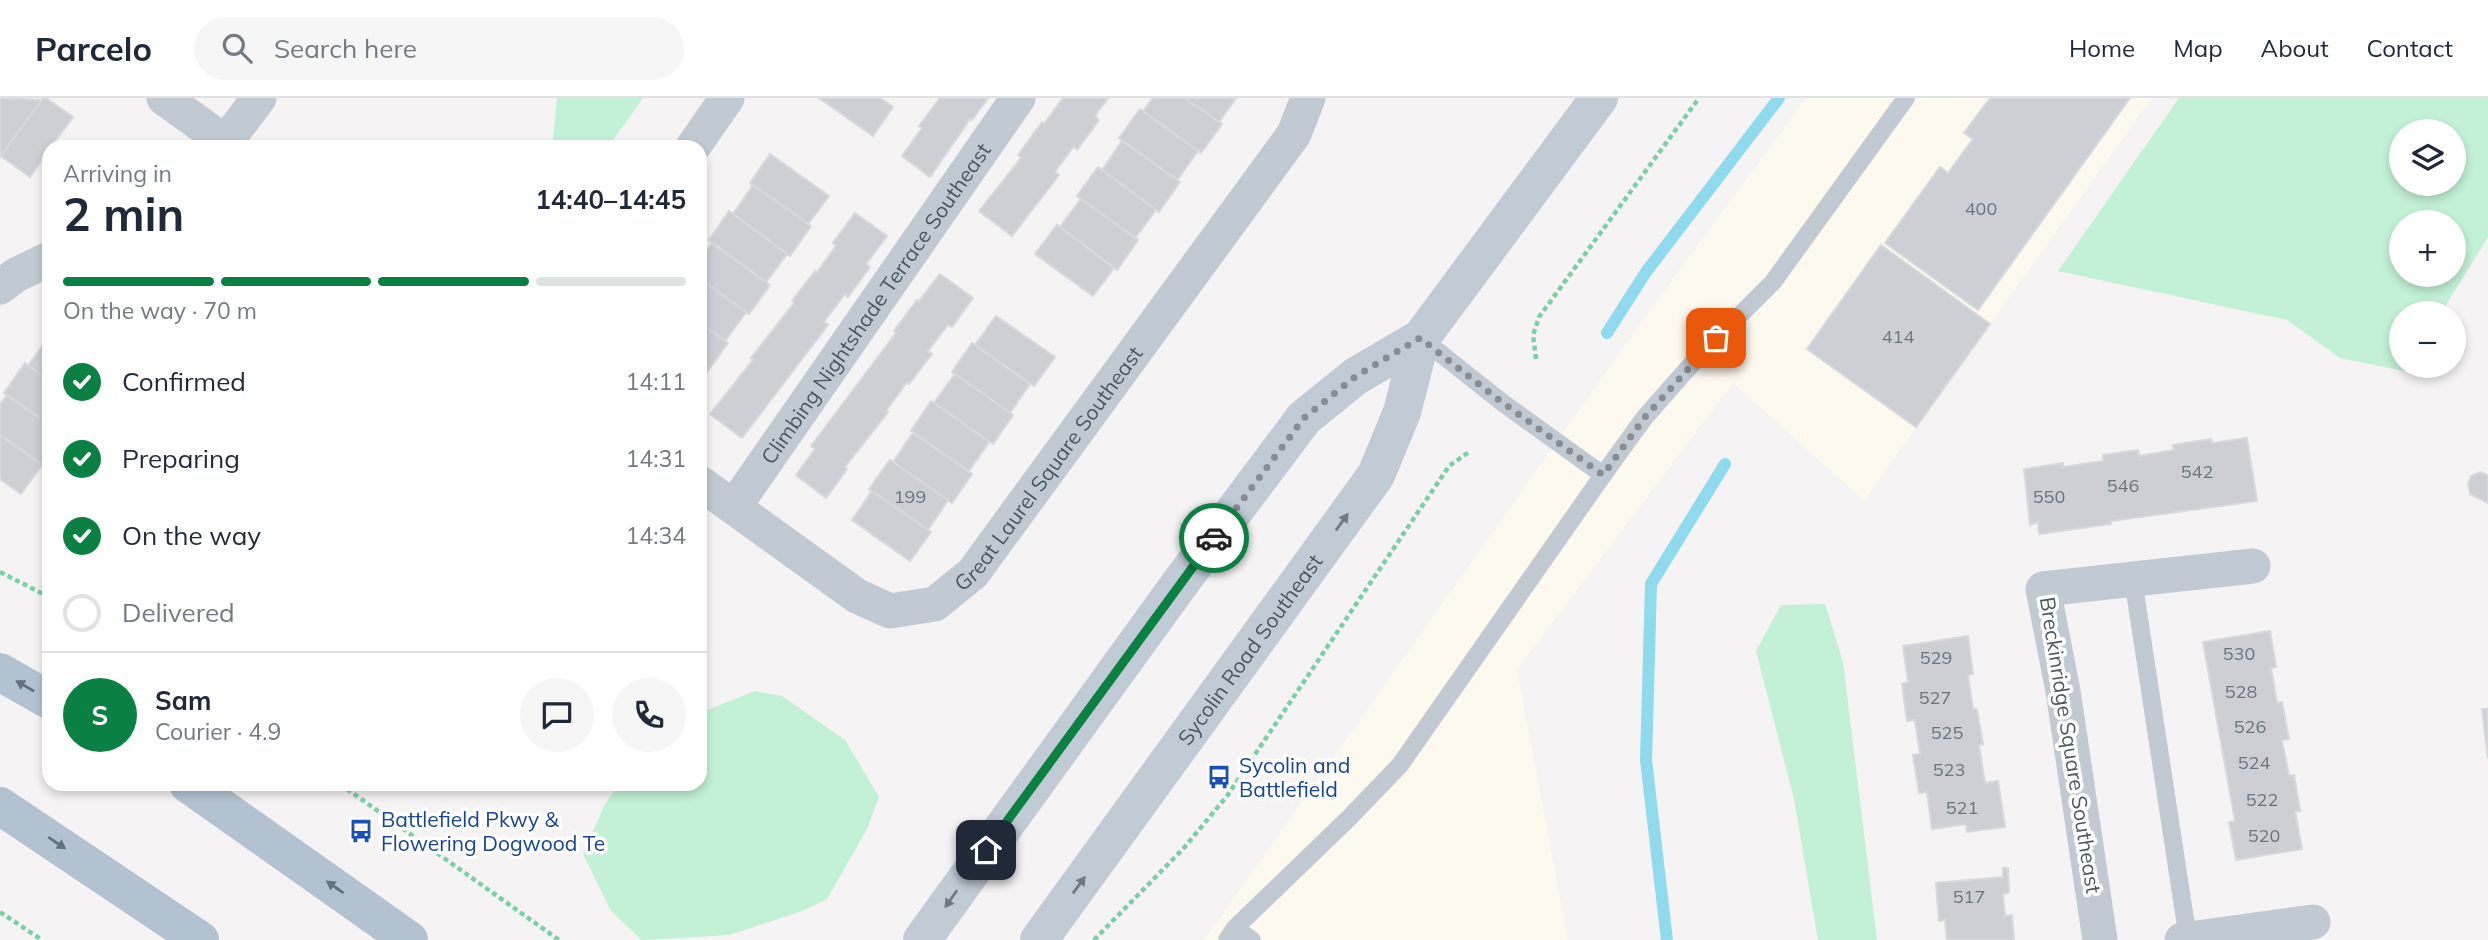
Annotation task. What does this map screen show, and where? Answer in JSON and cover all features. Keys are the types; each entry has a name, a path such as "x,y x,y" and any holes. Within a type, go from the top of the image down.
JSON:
{"main road":[{"name":"Sycolin Road Southeast","path":"922,940 1154,619 1304,418 1356,376 1420,338 1599,98"},
{"name":"Sycolin Road Southeast","path":"1039,940 1376,475 1402,412 1420,338"},
{"path":"0,672 42,696"},
{"path":"208,791 409,940"},
{"path":"0,806 200,940"}],"street":[{"path":"164,98 219,140"},
{"path":"231,140 260,98"},
{"path":"698,140 727,98"},
{"name":"Climbing Nightshade Terrace Southeast","path":"734,507 1018,98"},
{"name":"Great Laurel Square Southeast","path":"707,488 857,596 890,611 935,604 973,573 1294,134 1308,98"},
{"path":"0,287 16,275 42,262"},
{"name":"Breckinridge Square Southeast","path":"2100,940 2063,691 2043,589 2253,566"},
{"path":"2182,940 2313,922"}],"lane":[{"path":"1252,940 1231,934 1400,765 1645,417 1698,357 1773,282 1906,98"},
{"path":"1420,338 1503,403 1603,475"},
{"path":"2133,579 2188,939"}],"path":[{"path":"1536,359 1533,335 1539,317 1699,98"},
{"path":"1094,940 1183,849 1227,796 1449,466 1469,452"},
{"path":"0,572 42,593"},
{"path":"350,791 559,940"},
{"path":"0,912 42,940"}],"shaded area":[{"path":"1806,98 2152,98 1864,501 1733,383 1517,670 1568,940 1204,940 1647,314"}],"green space":[{"path":"557,98 643,98 613,140 553,140"},
{"path":"2179,98 2488,98 2488,237 2466,273 2466,210 2389,210 2389,287 2457,287 2448,301 2389,301 2389,368 2340,358 2287,320 2058,271"},
{"path":"1825,604 1843,662 1877,940 1818,940 1794,799 1756,651 1781,605"},
{"path":"755,691 782,696 845,740 879,797 867,829 827,899 802,911 729,935 642,940 611,911 583,854 604,806 614,791 707,791 707,710"}],"building":[{"path":"0,98 42,100 0,157"},
{"path":"43,98 73,117 56,140 42,140 42,160 30,177 1,156"},
{"path":"819,98 880,98 893,107 873,136"},
{"path":"940,98 988,98 930,177 902,156 922,128 919,126"},
{"path":"1063,98 1108,98 1095,116 1099,120 1077,150 1074,146 1055,172 1059,175 1012,236 979,211 1021,158 1018,155 1042,122 1044,124"},
{"path":"1153,98 1185,98 1222,124 1201,153 1143,111"},
{"path":"1185,98 1236,98 1219,122"},
{"path":"1990,98 2130,98 1978,310 1885,243 1940,167 1948,173 1973,139 1964,133"},
{"path":"1140,109 1198,151 1177,180 1119,138"},
{"path":"1122,141 1180,182 1159,212 1102,170"},
{"path":"770,154 829,196 808,224 750,183"},
{"path":"1098,167 1156,210 1135,238 1077,196"},
{"path":"753,185 811,226 790,256 733,214"},
{"path":"1081,199 1138,240 1117,270 1060,227"},
{"path":"729,211 787,254 766,282 709,240"},
{"path":"855,213 887,236 866,264 870,267 848,297 845,294 824,322 828,325 742,438 710,414 753,360 751,358 794,303 792,301 836,246 833,243"},
{"path":"1057,225 1114,268 1093,296 1035,254"},
{"path":"712,243 770,285 749,314 707,284 707,250"},
{"path":"1881,245 1990,324 1916,427 1807,349"},
{"path":"940,274 973,298 952,327 948,325 928,351 932,354 909,384 907,382 886,411 888,412 845,467 847,469 826,498 796,475 815,449 811,446 896,333 894,331 917,300 919,301"},
{"path":"707,284 746,312 725,341 707,328"},
{"path":"996,316 1055,357 1034,386 975,345"},
{"path":"707,328 728,343 707,372"},
{"path":"972,343 1030,384 1010,413 952,372"},
{"path":"42,346 42,376 28,366"},
{"path":"25,363 42,376 42,420 4,393"},
{"path":"955,374 1013,415 993,444 934,403"},
{"path":"7,395 42,420 42,464 0,435 0,404"},
{"path":"931,401 989,442 969,471 911,431"},
{"path":"913,433 972,474 952,503 893,462"},
{"path":"0,435 42,465 21,494 0,479"},
{"path":"2247,438 2257,501 2039,534 2038,522 2030,525 2024,469 2103,461 2103,455 2138,450 2139,456 2174,450 2173,445 2211,439 2212,443"},
{"path":"890,460 948,500 928,530 869,489"},
{"path":"2481,472 2488,476 2488,503 2470,494 2468,484 2471,476"},
{"path":"872,491 931,532 910,561 852,520"},
{"path":"2270,631 2276,667 2271,668 2277,703 2282,702 2289,739 2282,740 2289,776 2294,775 2300,811 2295,811 2302,849 2236,860 2229,822 2235,821 2203,642"},
{"path":"1968,636 1973,674 1968,675 1973,709 1977,709 1983,744 1979,745 1985,783 1998,781 2005,827 1967,832 1966,824 1932,829 1927,792 1919,793 1913,755 1920,754 1915,720 1907,721 1902,684 1908,682 1903,646"},
{"path":"2482,709 2488,709 2488,759"},
{"path":"2003,868 2008,868 2009,893 2003,894 2005,916 2012,915 2014,940 1947,940 1945,920 1939,921 1936,883 2003,877"}],"waterway":[{"path":"1607,333 1646,272 1779,98"},
{"path":"1667,940 1646,760 1651,584 1725,464"}],"way so far":[{"path":"1214,538 1304,418 1356,376 1420,338 1503,403 1603,475 1645,417 1716,338"}],"place":[{"name":"Sycolin and Battlefield","path":"1219,777"},
{"name":"Battlefield Pkwy & Flowering Dogwood Te","path":"361,831"}],"route":[{"path":"986,850 1214,538"}]}
